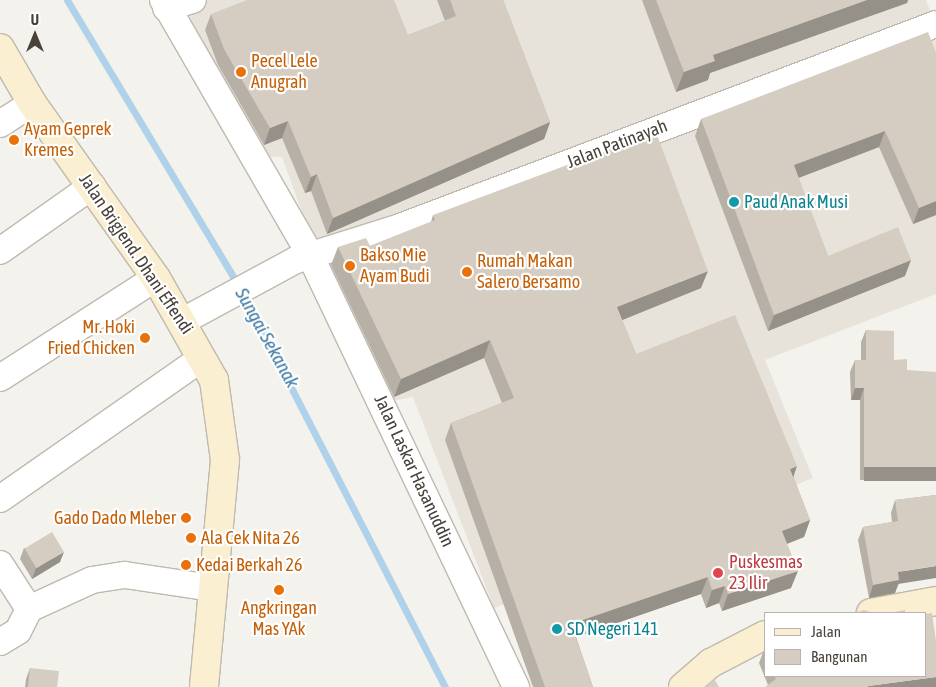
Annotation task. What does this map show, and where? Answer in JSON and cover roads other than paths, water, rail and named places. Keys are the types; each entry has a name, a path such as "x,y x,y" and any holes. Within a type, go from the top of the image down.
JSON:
{"street":[{"path":"164,4 193,0"},
{"name":"Jalan Laskar Hasanuddin","path":"164,4 303,258 516,687"},
{"name":"Jalan Patinayah","path":"183,321 303,258 416,221 936,24"},
{"name":"Jalan Brigjend. Dhani Effendi","path":"0,48 32,103 156,278 183,321 214,380 221,411 225,460 204,687"},
{"path":"0,124 32,103"},
{"path":"0,251 92,186"},
{"path":"0,378 156,278"},
{"path":"0,499 202,358"},
{"path":"0,564 29,609"},
{"path":"0,642 18,631 29,609 92,580 125,574 212,588"},
{"path":"876,612 936,601"},
{"path":"683,687 711,663 764,636"}],"waterway":[{"name":"Sungai Sekanak","path":"67,0 238,285"},
{"name":"Sungai Sekanak","path":"243,294 445,687"}],"place":[{"name":"Pecel Lele Anugrah","path":"241,72"},
{"name":"Ayam Geprek Kremes","path":"14,140"},
{"name":"Paud Anak Musi","path":"734,202"},
{"name":"Bakso Mie Ayam Budi","path":"350,266"},
{"name":"Rumah Makan Salero Bersamo","path":"467,272"},
{"name":"Mr. Hoki Fried Chicken","path":"145,338"},
{"name":"Gado Dado Mleber","path":"186,518"},
{"name":"Ala Cek Nita 26","path":"191,538"},
{"name":"Kedai Berkah 26","path":"186,565"},
{"name":"Puskesmas 23 Ilir","path":"718,573"},
{"name":"Angkringan Mas YAk","path":"279,590"},
{"name":"SD Negeri 141","path":"557,629"}]}
